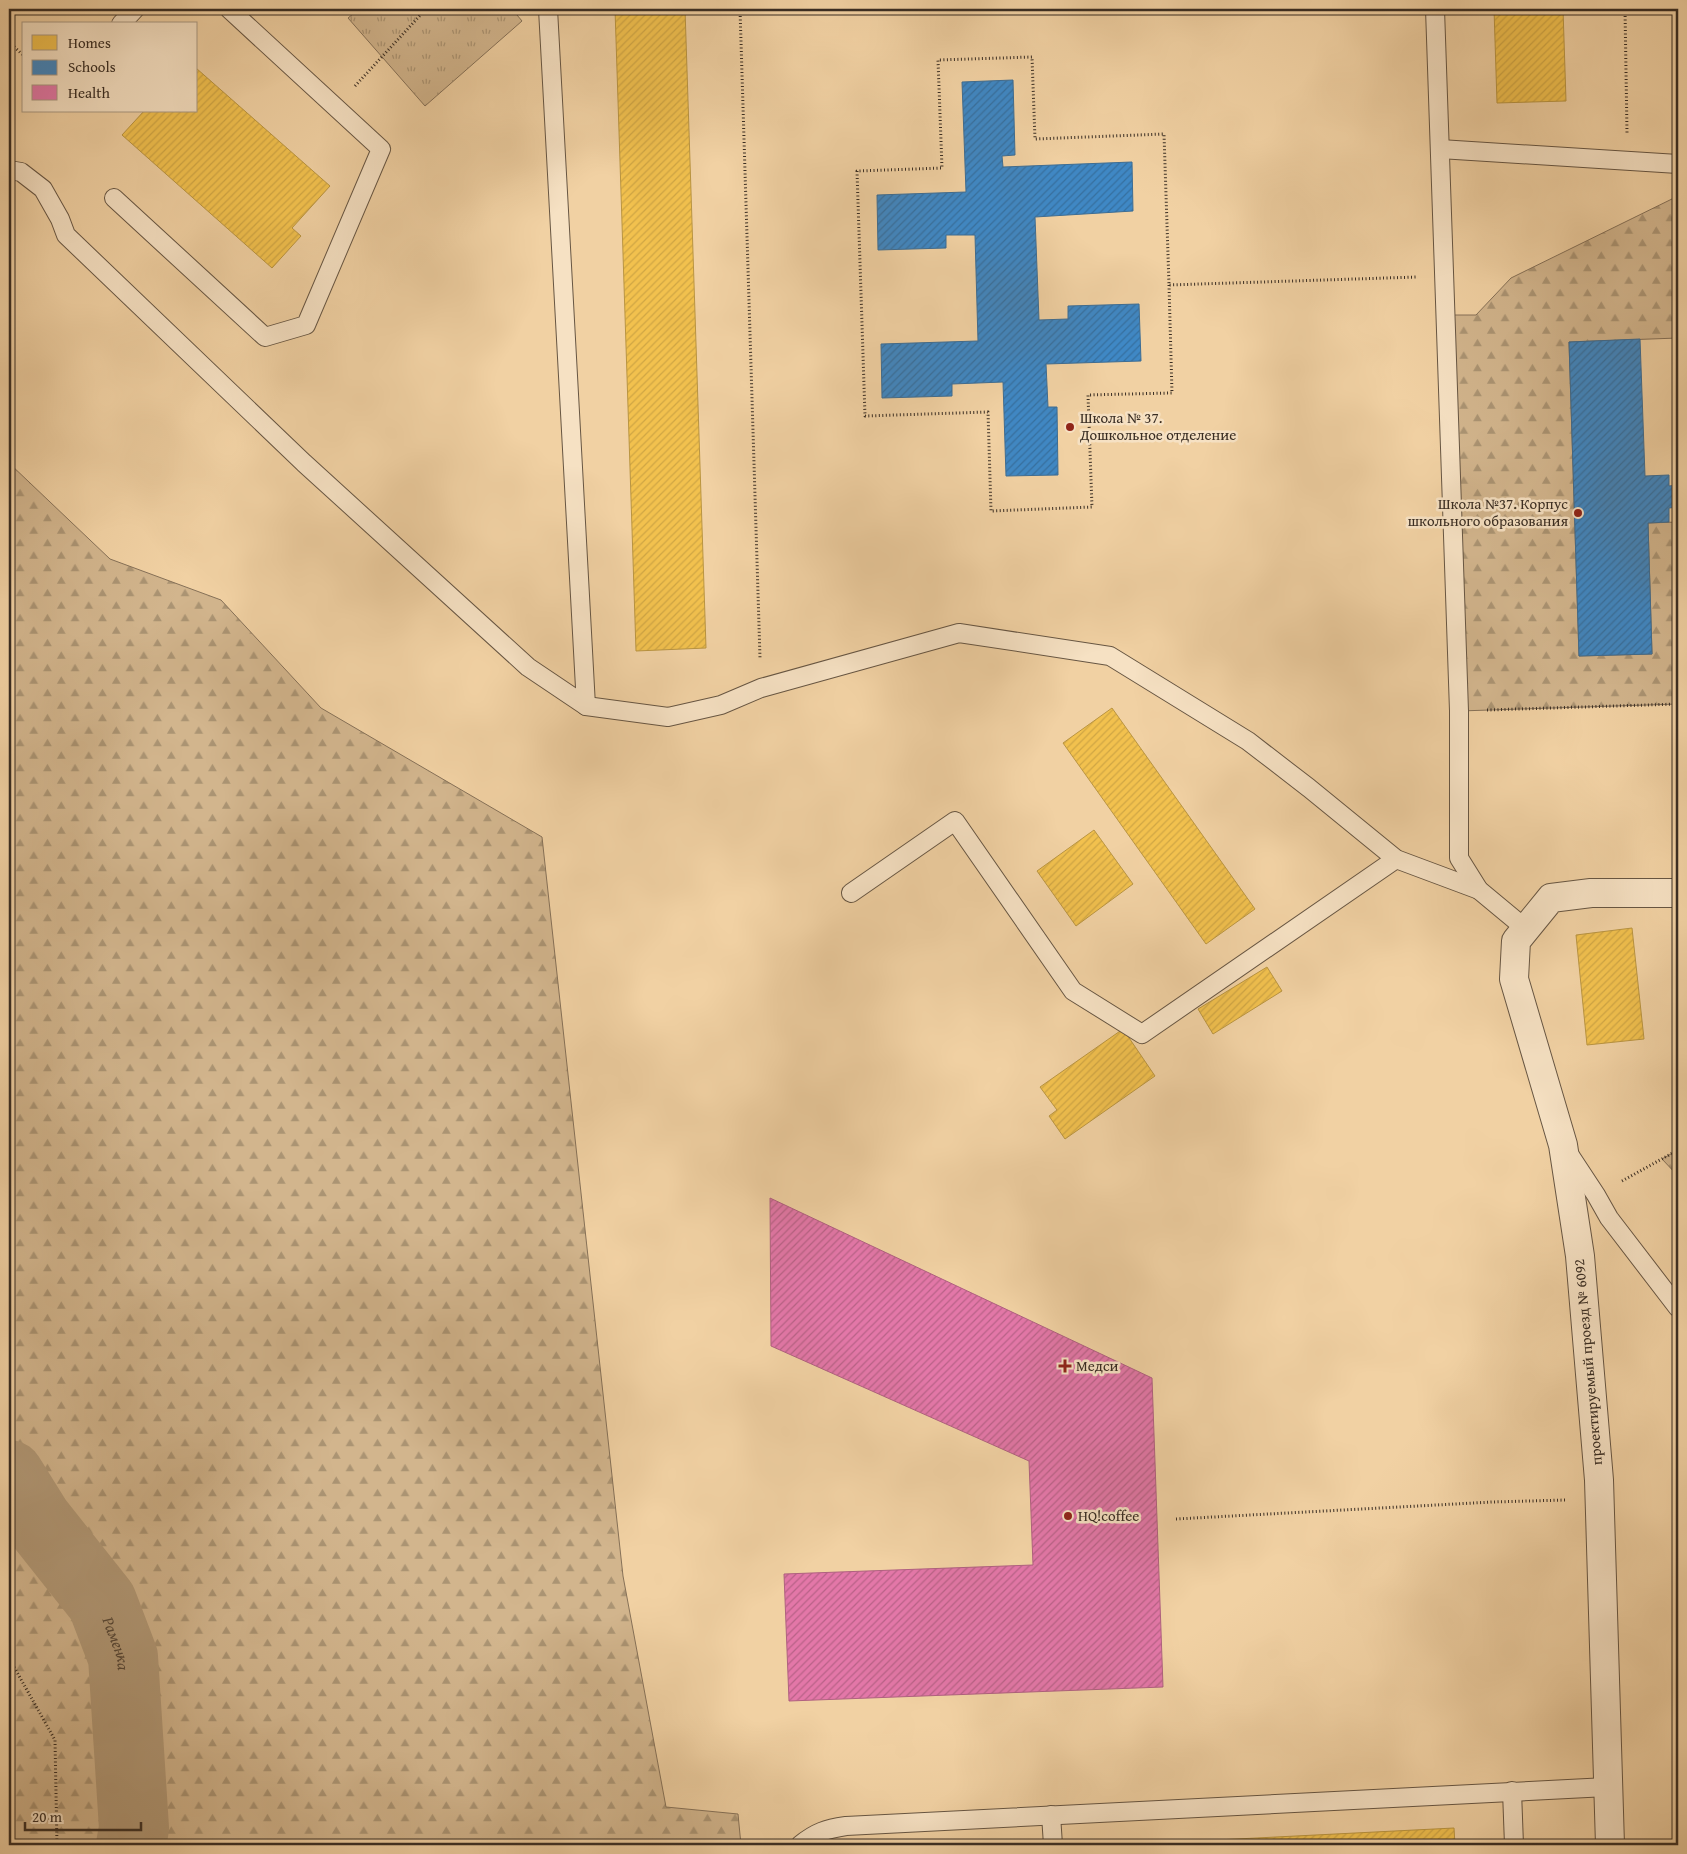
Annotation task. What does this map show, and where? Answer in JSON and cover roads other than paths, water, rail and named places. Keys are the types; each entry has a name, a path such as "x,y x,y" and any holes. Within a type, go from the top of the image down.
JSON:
{"street":[{"name":"проектируемый проезд № 6092","path":"1610,1845 1599,1480 1580,1256 1563,1145 1514,979 1516,941 1551,898 1591,893 1678,893"}],"lane":[{"path":"123,22 135,9"},
{"path":"114,198 265,336 306,325 382,149 229,9"},
{"path":"548,9 586,706"},
{"path":"1435,9 1459,711 1459,858 1479,890 1526,929"},
{"path":"1440,149 1678,164"},
{"path":"9,170 21,172 43,189 60,219 66,235 311,469 528,666 586,706 668,717 721,705 760,688 959,633 1110,656 1248,741 1396,859 1479,890"},
{"path":"851,893 955,820 1073,991 1142,1034 1396,859"},
{"path":"1563,1145 1609,1218 1678,1308"},
{"path":"800,1845 812,1835 824,1830 846,1826 1607,1787"},
{"path":"1512,1791 1514,1845"},
{"path":"1051,1815 1053,1845"}],"waterway":[{"name":"Раменка","path":"9,1475 37,1520 102,1602 123,1657 134,1828 131,1845"}],"place":[{"name":"Школа № 37. Дошкольное отделение","path":"1070,427"},
{"name":"Школа №37. Корпус школьного образования","path":"1578,513"},
{"name":"Медси","path":"1065,1366"},
{"name":"HQ!coffee","path":"1068,1516"}]}
